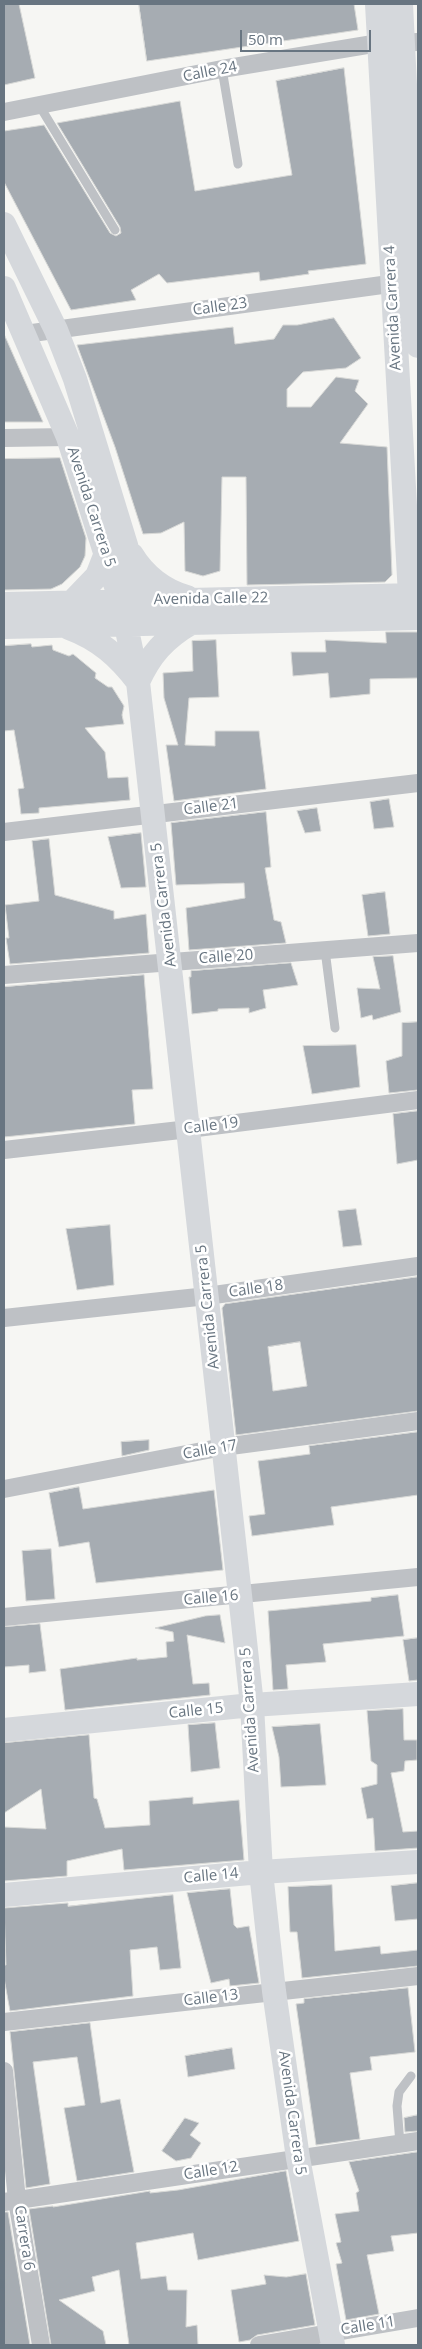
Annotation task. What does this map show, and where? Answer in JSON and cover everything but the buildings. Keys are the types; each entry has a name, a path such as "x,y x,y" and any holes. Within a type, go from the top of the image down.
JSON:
{"street":[{"name":"Avenida Carrera 4","path":"377,4 391,284 416,600"},
{"name":"Avenida Carrera 4","path":"401,4 410,42 418,346"},
{"name":"Calle 24","path":"4,112 222,69 379,44 410,42"},
{"name":"Avenida Carrera 5","path":"4,224 56,330 75,378 136,624 138,682 252,1705 261,1872 274,1991 298,2158 332,2338"},
{"name":"Calle 23","path":"25,334 416,281"},
{"name":"Avenida Carrera 5","path":"4,288 116,549"},
{"path":"4,438 68,437"},
{"path":"71,603 97,576 116,549 136,562 148,576 163,587 180,595 199,600"},
{"name":"Avenida Calle 22","path":"4,604 199,600 416,600"},
{"name":"Avenida Calle 22","path":"4,627 418,618"},
{"path":"63,626 86,634 106,647 124,663 138,682 146,664 158,647 173,634 191,623"},
{"name":"Calle 21","path":"4,832 418,784"},
{"name":"Calle 20","path":"4,975 418,943"},
{"name":"Calle 19","path":"4,1150 418,1100"},
{"name":"Calle 18","path":"4,1318 207,1296 418,1266"},
{"name":"Calle 17","path":"4,1489 223,1447 418,1421"},
{"name":"Calle 16","path":"4,1617 240,1596 418,1577"},
{"name":"Calle 15","path":"4,1730 252,1705 418,1694"},
{"name":"Calle 14","path":"4,1895 261,1872 418,1862"},
{"name":"Calle 13","path":"4,2022 418,1976"},
{"name":"Carrera 6","path":"4,2070 11,2201 41,2345"},
{"name":"Calle 12","path":"11,2201 418,2141"},
{"name":"Calle 11","path":"259,2345 332,2338 418,2318"}],"lane":[{"path":"222,69 238,164"},
{"path":"39,105 115,230"},
{"path":"325,950 336,1028"},
{"path":"400,2144 397,2106 399,2092 411,2076"}]}
